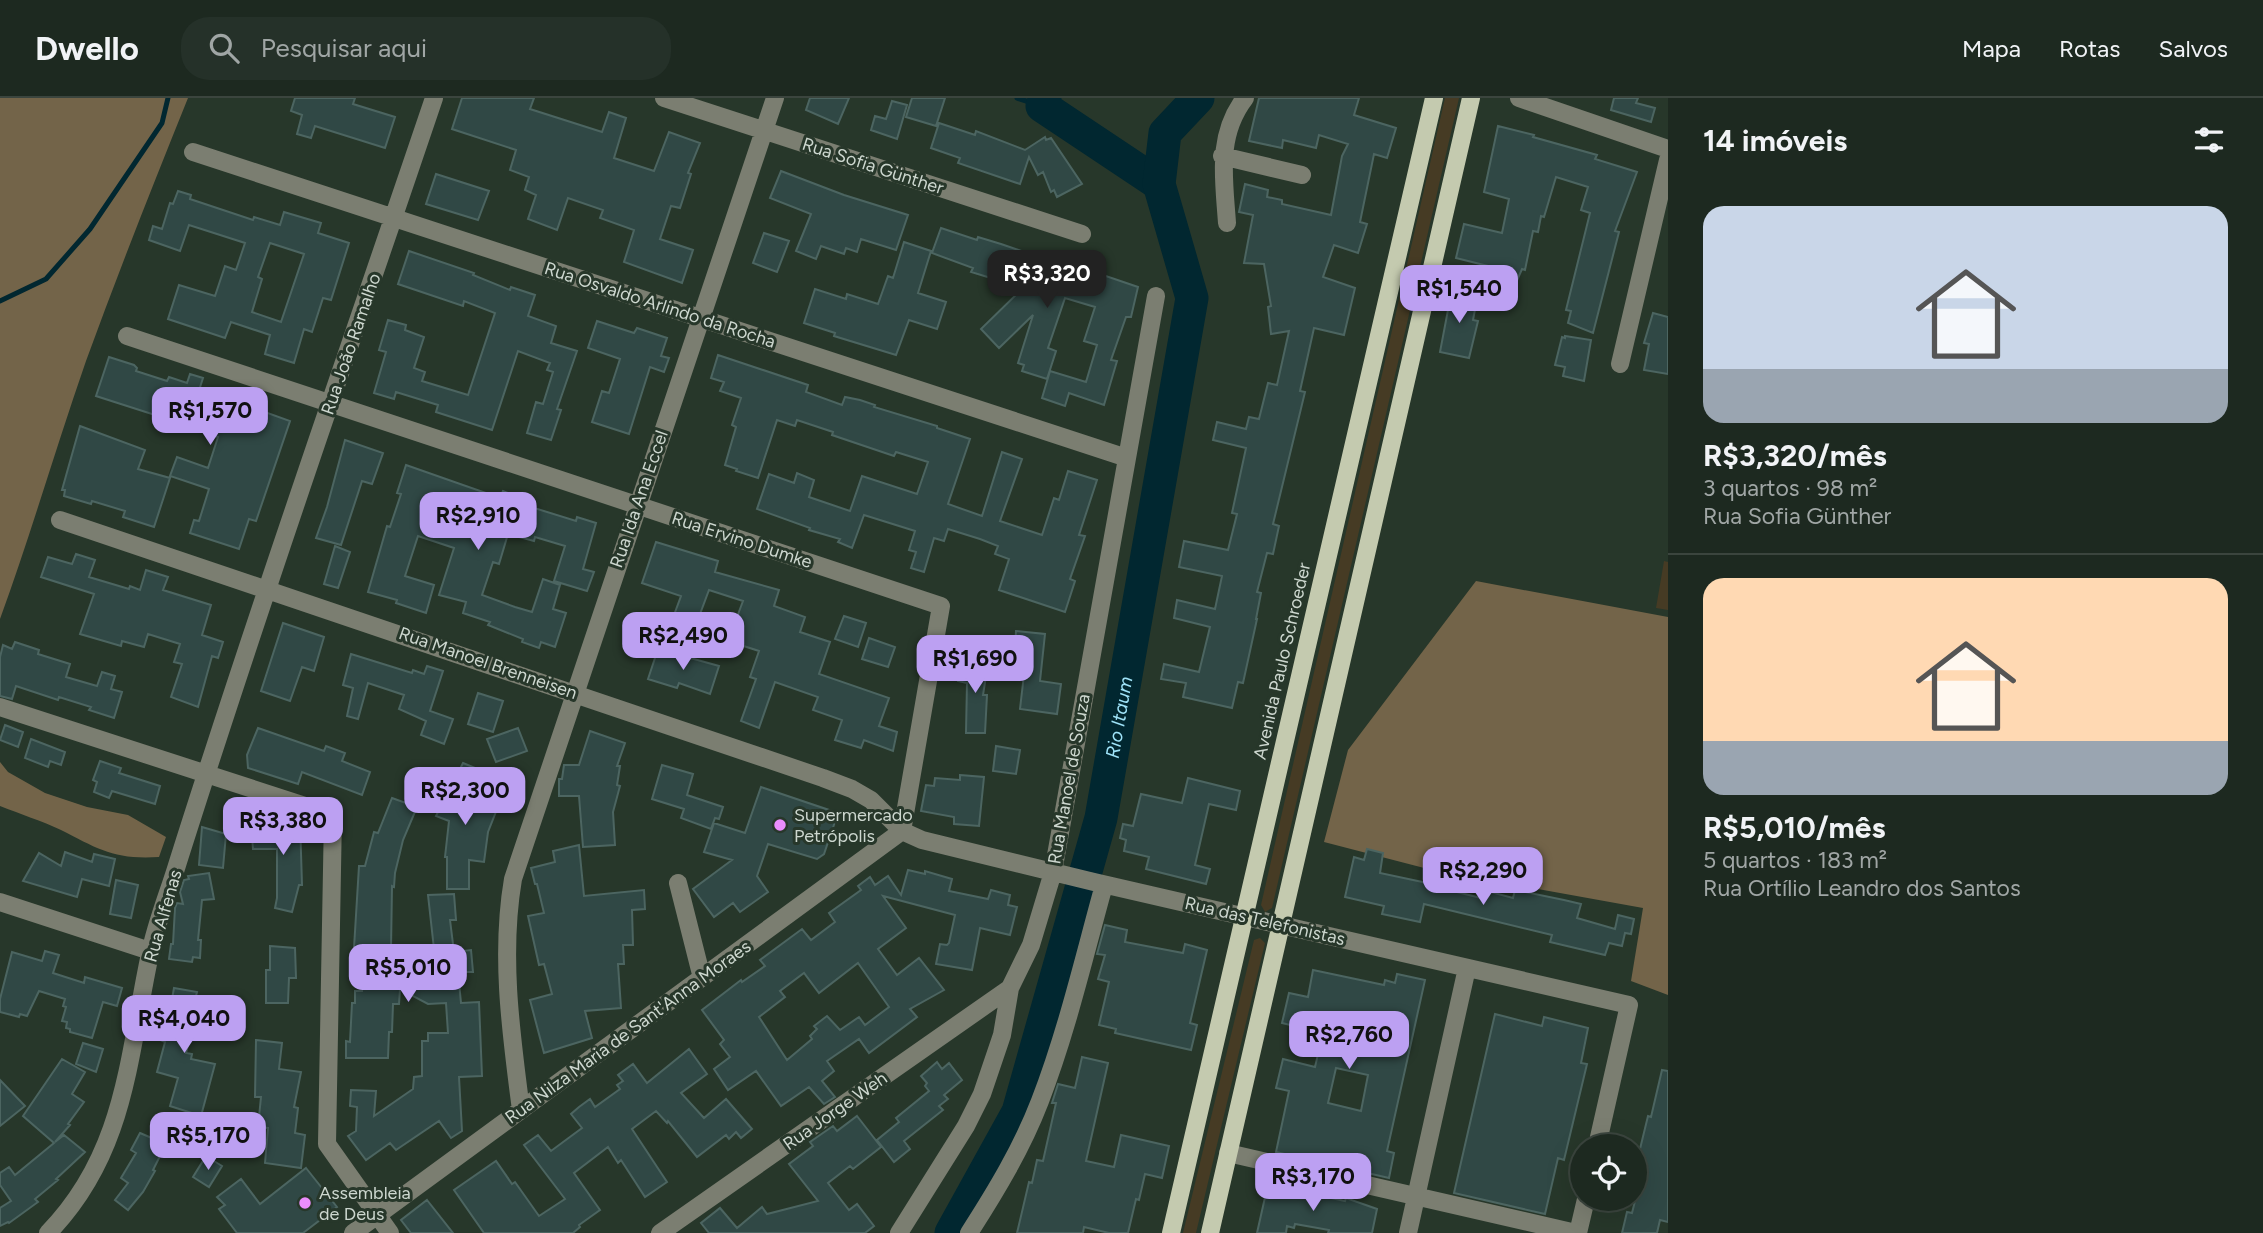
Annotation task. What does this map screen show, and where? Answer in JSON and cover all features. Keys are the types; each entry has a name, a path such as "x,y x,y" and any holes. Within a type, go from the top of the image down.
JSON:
{"main road":[{"name":"Avenida Paulo Schroeder","path":"1171,1233 1434,98"},
{"path":"1210,1233 1471,98"}],"street":[{"name":"Rua João Ramalho","path":"267,589 434,98"},
{"name":"Rua Sofia Günther","path":"664,98 1082,234"},
{"name":"Rua Ida Ana Eccel","path":"521,1110 511,1038 507,965 507,912 513,878 775,98"},
{"path":"1227,222 1222,156 1224,139 1231,120 1245,98"},
{"path":"1519,98 1668,149"},
{"name":"Rua Osvaldo Arlindo da Rocha","path":"193,152 1126,457"},
{"path":"1222,156 1302,175"},
{"path":"1620,364 1668,160"},
{"name":"Rua Manoel de Souza","path":"899,1233 966,1126 982,1094 1002,1035 1010,988 1031,945 1053,872 1156,296"},
{"name":"Rua Ervino Dumke","path":"127,337 941,606 902,831"},
{"name":"Rua Manoel Brenneisen","path":"60,520 574,692 852,789 871,800 902,831"},
{"name":"Rua Alfenas","path":"48,1233 85,1187 108,1140 129,1072 150,951 267,589"},
{"path":"0,707 333,815 327,1144 390,1233"},
{"name":"Rua das Telefonistas","path":"902,831 948,848 1629,1005 1600,1134"},
{"name":"Rua Nilza Maria de Sant'Anna Moraes","path":"353,1233 902,831"},
{"path":"678,883 702,978"},
{"path":"969,1233 1009,1169 1040,1102 1064,1030 1099,883"},
{"path":"0,902 150,951"},
{"path":"1408,1233 1467,968"},
{"name":"Rua Jorge Weh","path":"660,1233 1010,988"},
{"path":"1228,1153 1577,1233 1583,1211"}],"shaded area":[{"path":"0,98 188,98 86,361 0,619"},
{"path":"1445,98 1459,98 1272,908 1265,912 1261,905"},
{"path":"1664,561 1668,562 1668,610 1656,608"},
{"path":"1476,581 1668,617 1668,995 1631,981 1643,908 1428,869 1324,842 1348,750"},
{"path":"0,762 8,772 45,793 87,807 128,815 166,837 159,857 130,857 107,852 0,806"},
{"path":"1260,938 1265,943 1196,1233 1183,1233 1254,940"}],"building":[{"path":"295,98 355,98 353,104 395,117 385,148 315,126 311,138 297,134 302,115 291,111"},
{"path":"462,98 534,98 530,109 602,132 609,112 626,118 614,158 654,171 669,132 700,143 688,173 691,174 680,208 671,206 660,239 693,250 682,283 624,262 634,230 600,218 603,210 568,198 557,230 528,219 536,195 525,190 529,177 510,170 516,150 452,129"},
{"path":"810,98 849,98 838,124 806,110"},
{"path":"912,98 945,98 936,126 906,117"},
{"path":"1259,98 1359,98 1354,115 1396,128 1387,158 1374,154 1360,222 1367,224 1358,253 1334,245 1323,277 1355,288 1344,335 1314,328 1300,391 1305,392 1273,524 1279,526 1273,554 1267,553 1257,592 1261,593 1257,619 1243,683 1238,682 1232,708 1183,697 1186,683 1161,679 1164,664 1199,672 1210,627 1174,618 1177,600 1215,609 1222,576 1179,567 1184,541 1228,550 1237,514 1232,513 1246,448 1213,440 1217,422 1246,429 1249,417 1259,419 1268,383 1277,385 1289,331 1271,334 1268,307 1271,306 1264,264 1244,263 1253,215 1239,212 1245,184 1268,190 1267,197 1282,200 1282,204 1331,215 1342,156 1348,144 1319,135 1316,148 1283,140 1282,148 1249,141"},
{"path":"1614,98 1638,98 1636,103 1655,108 1651,122 1611,110"},
{"path":"892,101 907,105 897,139 871,130 875,116 886,119"},
{"path":"939,123 975,135 976,131 1025,150 1045,137 1046,140 1051,138 1082,184 1057,197 1054,190 1051,192 1043,172 1038,175 1029,157 1020,184 958,163 960,158 931,148"},
{"path":"1498,126 1597,155 1595,159 1637,172 1615,231 1619,232 1593,333 1568,323 1571,311 1566,310 1590,213 1581,210 1588,187 1556,177 1544,217 1541,216 1538,232 1533,231 1525,270 1522,269 1512,292 1505,289 1502,296 1486,292 1496,268 1456,258 1464,224 1502,233 1509,199 1484,192"},
{"path":"781,171 908,215 896,250 861,239 857,252 846,248 844,254 821,246 816,259 796,251 811,214 770,198"},
{"path":"436,174 489,191 478,220 426,204"},
{"path":"178,191 191,195 190,199 253,220 254,217 280,225 284,212 321,223 318,233 349,243 331,300 323,298 312,332 304,329 294,363 265,354 270,335 231,322 225,338 168,319 179,285 215,296 225,266 236,270 245,243 189,225 180,251 149,240 153,226 162,229 170,203 173,204","holes":["270,243 304,254 281,322 252,312 262,279 258,277"]},
{"path":"941,228 1138,287 1131,317 1126,317 1111,360 1117,361 1104,405 1069,393 1065,406 1042,398 1050,371 1086,382 1097,345 1084,341 1095,307 1065,298 1048,348 1056,351 1047,379 1022,371 1024,365 1018,363 1033,315 999,348 981,329 1021,290 993,282 994,279 971,272 973,268 932,253"},
{"path":"764,233 789,241 777,272 753,263"},
{"path":"904,242 931,251 918,293 946,302 937,329 909,320 896,355 834,336 835,333 804,323 815,289 846,299 847,294 878,304 888,276 893,278"},
{"path":"409,251 474,273 473,275 510,290 511,287 535,295 528,316 556,326 551,343 577,351 557,409 561,410 551,440 527,433 536,402 543,404 553,372 547,370 550,363 518,351 492,430 436,412 438,405 396,392 394,399 374,393 386,352 379,350 388,320 406,325 405,330 424,337 414,368 425,372 422,381 468,395 495,313 464,301 463,306 398,284"},
{"path":"1445,293 1477,299 1473,320 1478,321 1469,358 1440,352 1448,310 1442,309"},
{"path":"1653,313 1668,317 1668,374 1644,370 1649,344 1644,343"},
{"path":"597,321 634,333 637,328 667,338 661,356 669,358 664,372 650,367 629,434 592,422 602,391 609,393 620,359 588,348"},
{"path":"1562,337 1591,340 1584,381 1563,376 1565,367 1555,365"},
{"path":"718,355 808,385 806,392 842,405 845,397 860,400 970,439 948,504 982,516 1002,452 1022,459 1000,521 1042,535 1054,498 1059,500 1068,471 1097,480 1079,535 1085,536 1070,579 1075,581 1065,612 999,590 1009,559 995,554 998,546 980,539 948,529 944,541 934,538 924,572 911,568 916,552 909,550 915,531 864,515 852,548 838,542 840,539 757,509 769,474 794,483 797,473 814,480 809,497 850,511 862,476 917,494 928,462 896,452 894,456 797,420 795,426 777,420 758,478 736,471 737,469 725,465 736,427 732,425 741,398 720,391 724,382 711,378"},
{"path":"109,357 134,365 136,371 167,381 169,377 187,383 190,374 203,378 195,403 229,415 234,401 290,421 256,521 249,519 239,549 190,533 194,520 199,521 209,489 170,476 177,457 208,468 218,437 203,432 204,428 189,421 190,417 158,406 155,415 96,396"},
{"path":"80,426 145,450 138,469 170,478 154,527 123,517 125,511 64,496 65,490 62,490"},
{"path":"345,440 383,453 372,484 362,481 341,545 316,538"},
{"path":"406,465 500,498 503,491 533,503 531,507 576,521 577,517 596,523 583,569 594,572 587,591 554,581 565,546 535,537 534,541 508,534 499,564 493,562 482,595 532,612 543,579 560,585 553,609 566,613 555,647 541,642 539,648 522,642 523,639 488,625 490,622 463,613 466,602 439,595 454,548 418,536 405,576 434,585 426,613 396,603 397,600 368,592 387,526 390,527 401,494 397,493"},
{"path":"656,542 718,561 715,572 779,590 774,606 805,617 800,632 830,642 819,674 889,698 879,726 897,732 893,751 864,740 861,748 835,740 842,720 813,710 818,697 775,682 759,728 741,721 756,679 750,677 759,651 728,641 743,601 709,590 697,622 674,615 681,596 642,583"},
{"path":"335,546 350,552 338,588 324,584"},
{"path":"76,554 95,560 89,577 140,590 146,570 168,577 163,590 211,605 202,635 223,642 218,658 212,656 198,707 171,697 182,664 174,662 180,644 148,634 144,647 122,641 121,646 80,634 94,594 41,577 48,557 72,564"},
{"path":"844,616 866,623 858,647 835,639"},
{"path":"283,623 324,637 314,671 302,667 290,701 261,691"},
{"path":"1016,631 1045,634 1040,681 1061,684 1057,714 1020,709 1025,666 998,664 1000,646 1015,648"},
{"path":"869,638 895,647 888,667 862,659"},
{"path":"15,642 39,650 38,654 70,664 66,677 97,686 102,672 115,676 111,689 122,692 114,718 89,710 91,707 59,697 58,700 16,686 12,699 0,696 0,657 3,645 12,649"},
{"path":"658,649 719,666 710,694 679,683 677,688 648,679"},
{"path":"351,654 412,673 413,670 424,674 427,666 443,671 430,711 453,719 444,744 421,735 426,721 399,709 404,695 368,683 358,719 347,716 353,688 343,685"},
{"path":"962,659 988,663 983,695 987,695 985,733 966,733 967,683 958,681"},
{"path":"478,693 503,701 493,732 468,724"},
{"path":"5,725 23,732 18,747 0,740"},
{"path":"258,728 324,751 326,746 345,753 342,761 370,772 362,795 302,772 298,784 248,768 247,755"},
{"path":"518,728 527,751 496,762 487,739"},
{"path":"590,731 625,743 617,766 620,766 617,785 620,786 613,812 615,845 583,847 579,796 559,796 559,779 562,779 564,765 579,765"},
{"path":"31,739 65,752 61,765 50,761 48,767 25,758"},
{"path":"996,746 1020,750 1016,774 993,771"},
{"path":"100,761 121,768 119,773 160,786 155,804 112,791 109,798 94,792 97,782 93,780"},
{"path":"463,763 480,770 470,793 499,804 488,832 484,862 469,860 469,889 447,889 445,857 449,821 436,816"},
{"path":"662,765 693,774 687,795 723,807 719,819 715,818 711,829 681,818 684,809 652,799"},
{"path":"960,775 984,777 979,826 954,824 954,817 921,811 926,785 934,786 935,778 960,780"},
{"path":"1188,778 1240,791 1236,810 1209,804 1195,865 1210,869 1206,884 1146,869 1149,857 1124,851 1126,840 1120,838 1123,824 1133,826 1141,794 1182,803"},
{"path":"761,787 838,813 824,854 817,859 768,844 757,876 768,892 740,912 733,903 714,917 693,889 732,860 704,852 714,823 745,833"},
{"path":"392,798 417,807 403,840 394,887 392,886 391,949 399,949 399,978 437,976 428,895 454,894 456,920 450,920 454,952 471,950 473,972 458,972 461,1003 479,1002 482,1076 459,1077 462,1131 451,1138 439,1121 396,1150 390,1143 366,1160 348,1136 356,1131 357,1107 350,1106 351,1090 376,1091 374,1116 413,1089 414,1077 422,1076 422,1041 428,1041 428,1033 448,1033 446,1003 428,1004 400,989 399,1004 393,1004 388,1058 346,1058 346,1041 350,1042 352,1003 355,1003 355,991 362,991 363,948 354,948 359,866 365,866 374,832 378,833"},
{"path":"300,821 302,885 299,885 292,912 275,908 277,849 253,849 251,824"},
{"path":"202,827 226,834 223,868 199,865"},
{"path":"579,845 584,896 644,890 645,909 632,910 633,945 623,945 624,964 618,964 621,1008 585,1011 592,1038 544,1053 530,1000 552,994 544,964 539,965 528,916 544,913 531,868 555,862 553,851"},
{"path":"1367,849 1383,853 1380,873 1446,887 1445,889 1485,899 1487,891 1513,898 1515,890 1581,904 1577,918 1615,929 1618,915 1634,919 1631,934 1625,933 1622,946 1609,943 1605,955 1550,942 1552,935 1424,904 1420,922 1382,914 1384,906 1345,897 1354,857 1364,860"},
{"path":"65,852 92,862 94,854 115,859 109,886 82,879 77,897 23,881 39,853 61,866"},
{"path":"908,870 925,874 925,871 952,879 949,891 988,899 991,890 1010,895 1008,905 1017,907 1010,935 980,928 972,970 936,964 940,944 949,943 955,915 883,896 906,928 878,949 897,975 919,958 944,990 910,1009 917,1017 869,1053 859,1039 827,1061 834,1071 822,1081 835,1097 824,1104 809,1087 781,1106 756,1071 728,1090 714,1069 730,1057 720,1044 724,1040 702,1010 741,980 742,982 765,966 760,960 802,929 811,940 835,922 829,913 861,890 858,886 870,877 875,885 888,876 901,895","holes":["858,963 889,1007 865,1025 859,1017 840,1030 827,1016 814,1026 817,1029 810,1036 812,1039 787,1060 759,1017 785,997 780,991 804,973 819,993"]},
{"path":"209,873 214,899 202,900 198,940 201,940 200,958 193,957 192,962 169,959 173,944 175,908 177,903 183,904 180,892 184,880 189,879 188,876"},
{"path":"116,880 138,885 131,918 110,914"},
{"path":"1105,925 1127,930 1125,942 1183,953 1185,944 1207,950 1190,1023 1197,1025 1191,1050 1115,1033 1116,1029 1099,1025 1109,982 1098,979 1105,955 1097,954"},
{"path":"270,946 295,948 296,978 289,978 288,1003 266,1003 266,970 270,970"},
{"path":"45,951 59,955 53,973 84,983 85,977 122,988 117,1006 103,1002 92,1038 70,1032 70,1029 66,1028 67,1022 62,1021 65,999 39,991 27,1016 20,1014 19,1017 0,1012 0,999 12,952 42,961"},
{"path":"1313,970 1384,985 1385,980 1395,983 1397,974 1425,980 1387,1151 1394,1153 1389,1178 1276,1152 1289,1091 1276,1088 1283,1059 1315,1067 1323,1033 1282,1023 1289,993 1308,997","holes":["1336,1068 1368,1075 1361,1111 1328,1103"]},
{"path":"174,988 197,992 196,996 200,997 186,1053 192,1054 191,1059 215,1064 201,1116 170,1106 178,1078 157,1072 165,1042 160,1040 165,1015 169,1016"},
{"path":"1495,1014 1542,1026 1544,1017 1588,1028 1581,1063 1587,1064 1564,1160 1558,1158 1545,1214 1454,1193"},
{"path":"256,1040 282,1043 279,1069 301,1072 294,1107 298,1108 295,1133 305,1135 301,1168 265,1163 268,1128 258,1127 261,1097 255,1097"},
{"path":"83,1043 103,1049 96,1072 76,1064"},
{"path":"689,1049 707,1074 681,1093 704,1118 726,1099 752,1129 741,1138 736,1132 729,1139 726,1135 697,1157 668,1121 667,1123 656,1111 632,1129 667,1182 645,1197 621,1160 618,1163 608,1147 574,1173 600,1210 579,1225 573,1233 484,1233 454,1190 496,1161 539,1216 565,1199 524,1145 538,1135 551,1151 582,1128 571,1114 590,1099 595,1107 620,1089 617,1085 623,1081 618,1075 633,1064 647,1083"},
{"path":"1082,1057 1108,1063 1086,1161 1114,1167 1121,1135 1169,1146 1162,1178 1145,1174 1128,1233 1109,1233 1084,1227 1083,1233 1017,1233 1029,1182 1032,1183 1037,1160 1043,1161 1056,1103 1052,1103 1058,1084 1075,1088"},
{"path":"62,1059 85,1072 72,1094 84,1102 68,1124 70,1125 55,1142 64,1135 85,1152 35,1199 38,1202 9,1223 0,1226 0,1208 11,1201 0,1185 0,1173 9,1167 15,1175 54,1143 23,1116"},
{"path":"937,1062 942,1069 949,1063 962,1080 944,1095 948,1099 939,1106 943,1110 904,1141 910,1149 894,1162 877,1140 899,1122 896,1118 929,1091 921,1076"},
{"path":"1662,1070 1668,1071 1668,1222 1660,1220 1657,1233 1622,1233 1627,1212 1647,1211 1647,1134 1644,1134 1648,1116 1651,1117"},
{"path":"0,1080 25,1106 0,1126"},
{"path":"857,1116 881,1147 853,1169 850,1166 828,1183 849,1210 857,1204 874,1226 865,1233 709,1233 701,1223 720,1208 737,1228 762,1207 767,1214 818,1201 789,1164 813,1146 810,1142 833,1126 837,1131"},
{"path":"140,1133 166,1144 143,1192 128,1210 115,1200 128,1183 121,1178 136,1153 131,1150"},
{"path":"206,1156 222,1166 209,1187 193,1177"},
{"path":"306,1168 337,1207 303,1233 237,1233 219,1209 225,1205 217,1197 241,1179 260,1204"},
{"path":"1268,1184 1345,1201 1346,1198 1377,1209 1372,1233 1328,1233 1329,1230 1295,1224 1294,1228 1287,1226 1286,1233 1257,1233"},
{"path":"427,1200 453,1233 411,1233 401,1220"}],"waterway":[{"path":"0,301 46,279 90,229 162,123 168,98"},
{"path":"1017,98 1042,106"},
{"path":"1045,98 1042,106 1159,184"},
{"name":"Rio Itaum","path":"951,1233 1018,1112 1101,818 1192,298 1159,184 1165,133 1198,98"}],"place":[{"name":"Supermercado Petrópolis","path":"780,825"},
{"name":"Assembleia de Deus","path":"305,1203"}]}
